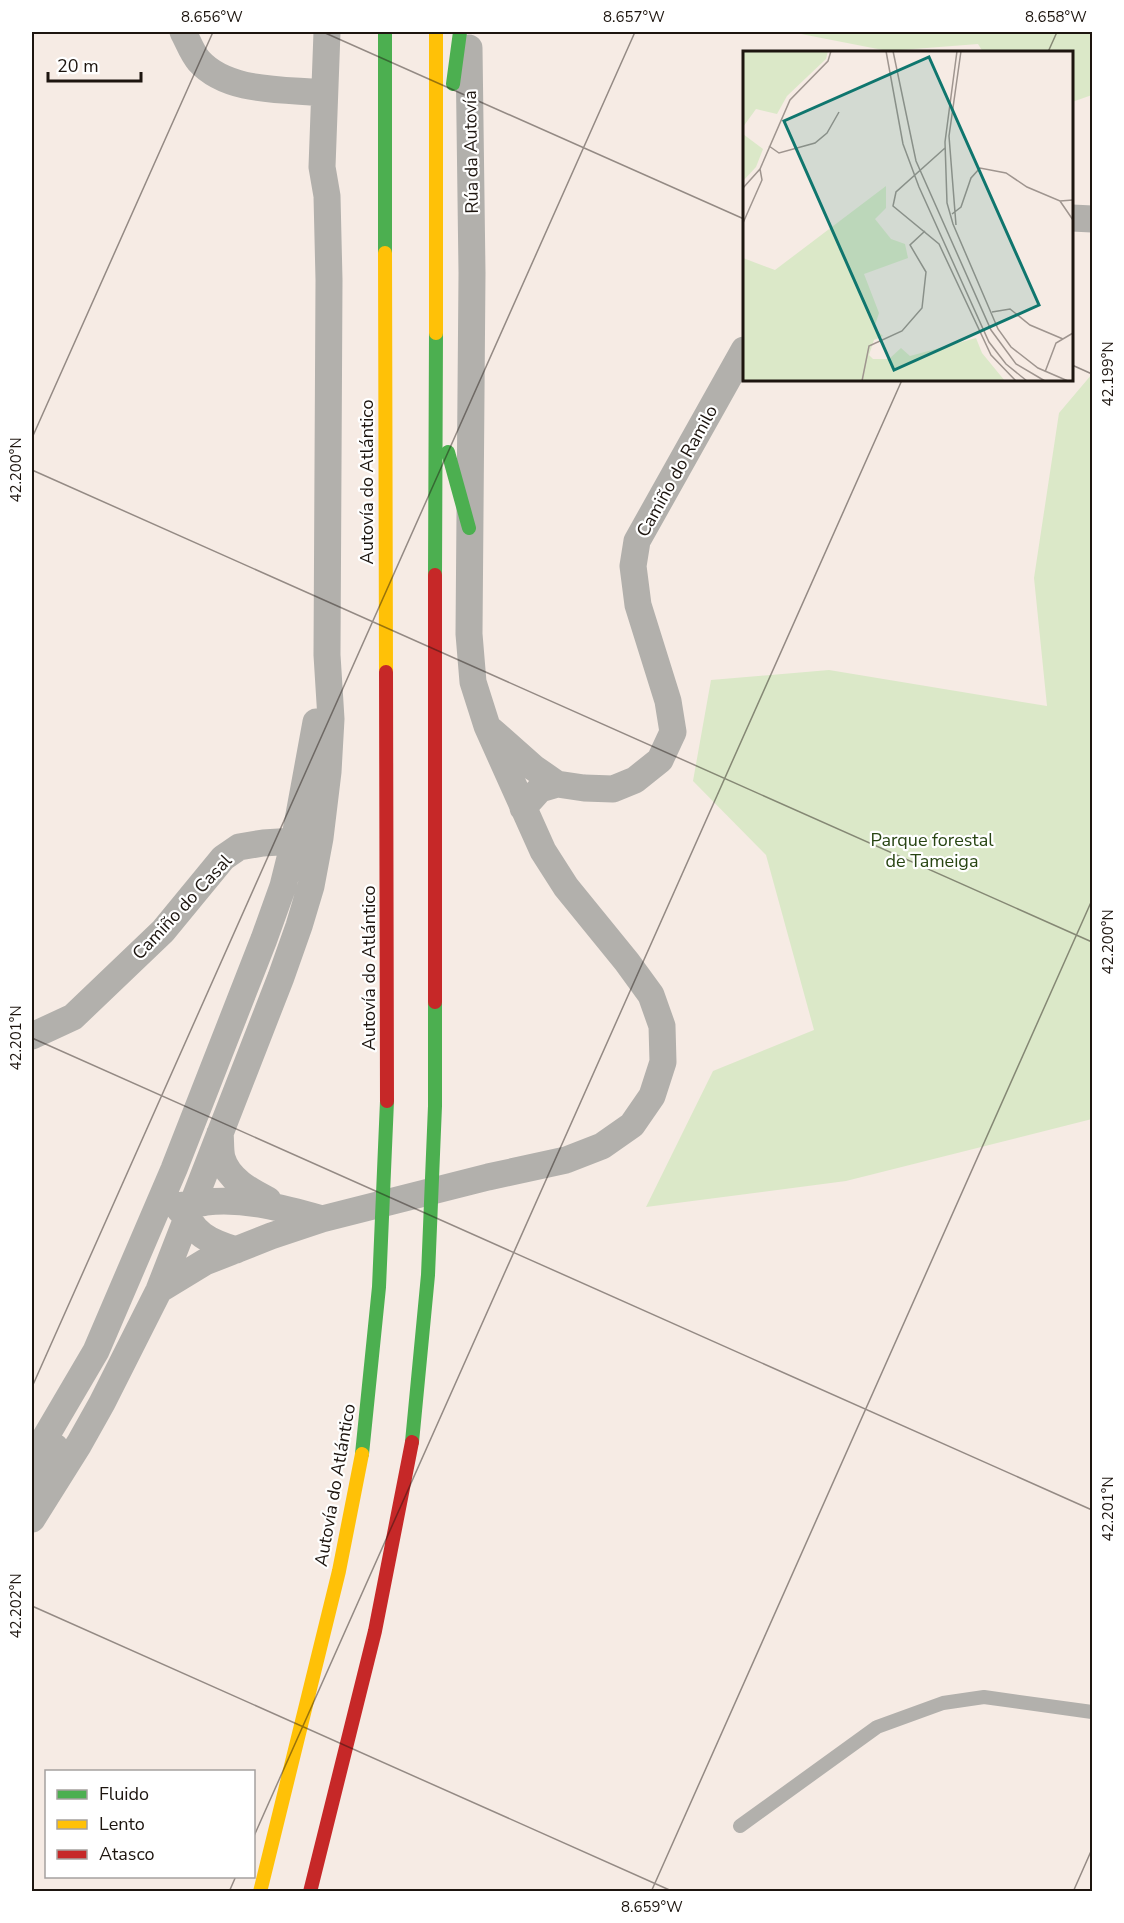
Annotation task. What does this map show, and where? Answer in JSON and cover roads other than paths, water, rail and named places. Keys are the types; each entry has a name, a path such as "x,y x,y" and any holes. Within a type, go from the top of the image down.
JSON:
{"highway":[{"name":"Autovía do Atlántico","path":"260,1892 339,1570 364,1443 379,1287 387,1111 385,32"},
{"path":"310,1892 375,1631 414,1434 428,1275 435,1106 436,32"},
{"path":"436,222 460,32"},
{"path":"437,412 469,528"}],"street":[{"path":"183,32 197,59 215,75 241,85 324,93"},
{"path":"32,1460 96,1351 174,1169 283,886 307,840 328,771 331,719 327,655 329,280 327,196 322,167 327,32"},
{"name":"Rúa da Autovía","path":"159,1290 205,1262 322,1219 488,1177 567,1160 602,1146 633,1125 652,1096 663,1062 662,1026 651,995 566,887 543,851 487,726 473,682 469,634 472,273 469,32"},
{"path":"1073,218 1092,219"},
{"name":"Camiño do Ramilo","path":"557,784 613,789 635,780 660,760 673,732 668,701 638,605 633,566 637,541 743,352"},
{"path":"487,726 534,768 557,784"},
{"path":"524,808 540,789 557,784"},
{"path":"32,1519 90,1424 159,1290 299,926 311,886 307,840"},
{"name":"Camiño do Casal","path":"32,1036 73,1017 163,930 223,858 240,848 263,843 307,840"},
{"path":"236,1250 214,1244 202,1237 188,1210 183,1188 204,1122 256,993 264,939"},
{"path":"220,1133 222,1158 230,1172 254,1193 280,1207"},
{"path":"32,1485 100,1372 126,1320 162,1232 173,1215 188,1210 244,1201 280,1207 322,1219"}],"lane":[{"path":"740,1826 798,1786 877,1726 943,1702 984,1697 1092,1712"}],"park label":[{"name":"Parque forestal de Tameiga","path":"932,850"}]}
